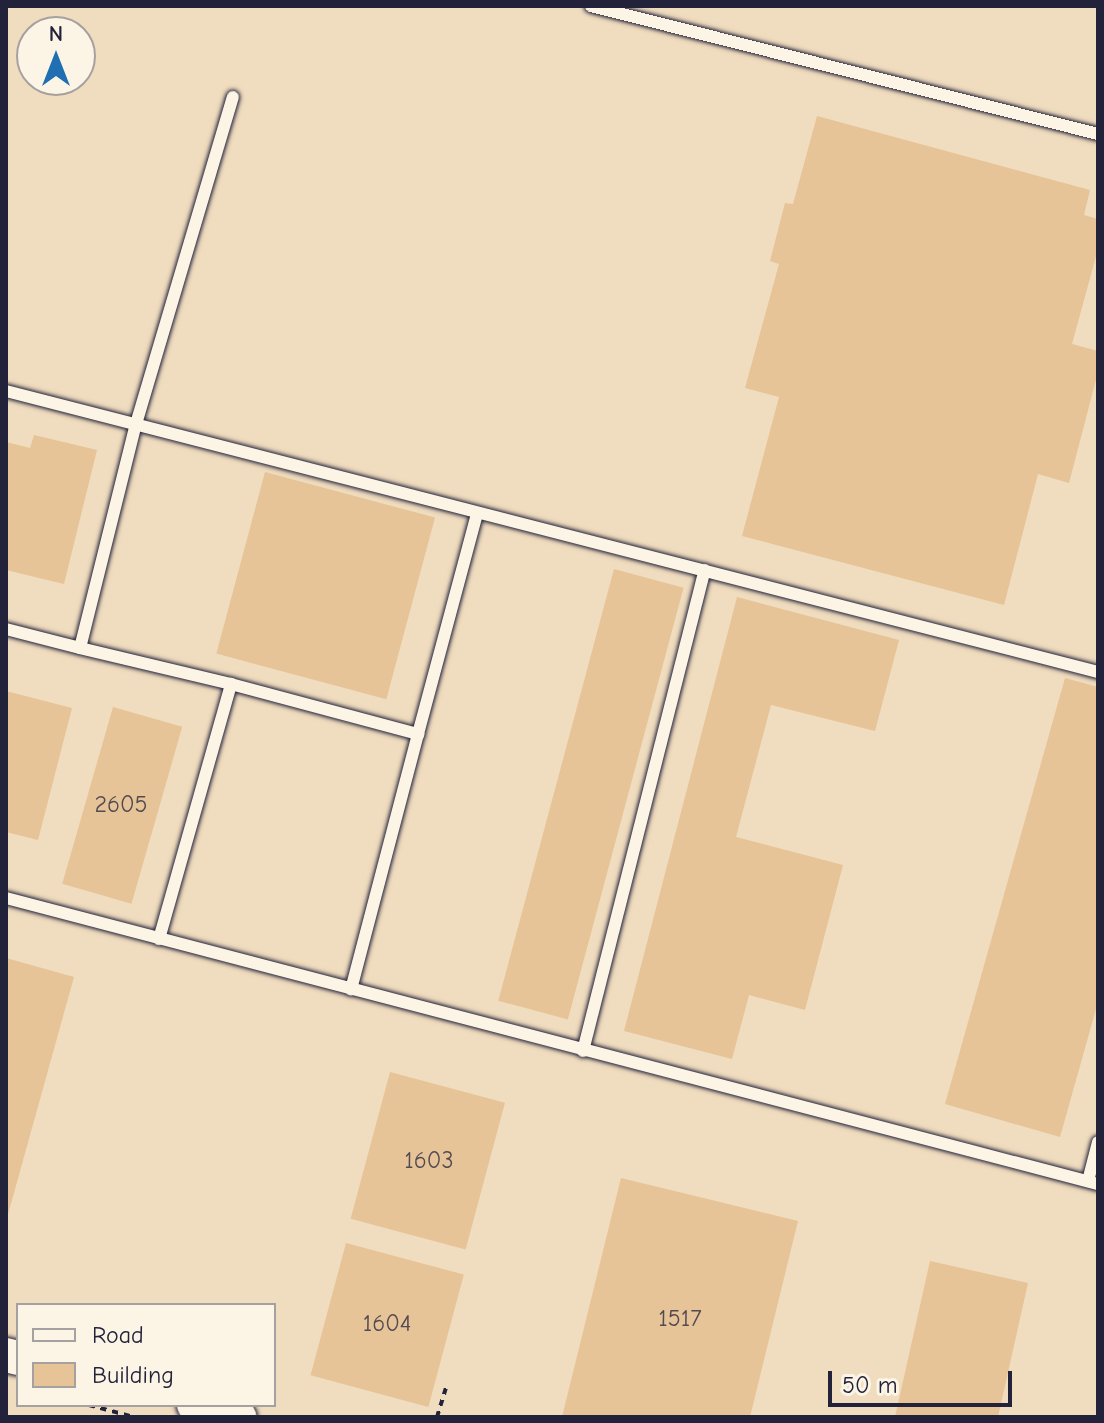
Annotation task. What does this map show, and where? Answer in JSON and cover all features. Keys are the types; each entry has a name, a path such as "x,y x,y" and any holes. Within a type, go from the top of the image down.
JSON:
{"street":[{"path":"202,1407 239,1417"}],"lane":[{"path":"591,6 1098,134"},
{"path":"80,648 136,424 233,97"},
{"path":"6,391 1098,672"},
{"path":"351,989 477,514"},
{"path":"583,1051 705,570"},
{"path":"6,629 418,734"},
{"path":"159,939 231,684"},
{"path":"6,898 1093,1183 1098,1142"}],"path":[{"path":"437,1417 446,1387"},
{"path":"96,1407 134,1417"}],"shaded area":[{"path":"6,6 1098,6 1098,1417 6,1417"}],"building":[{"path":"817,116 1090,190 1084,215 1098,219 1098,249 1072,344 1098,351 1098,372 1069,483 1038,474 1004,605 742,536 779,397 745,388 779,264 770,261 785,203 793,204"},
{"path":"34,435 97,450 64,584 6,570 6,442 30,448"},
{"path":"265,472 435,518 386,699 216,654"},
{"path":"614,569 684,588 568,1019 498,1001"},
{"path":"737,597 899,640 875,731 771,705 736,837 843,865 805,1010 749,995 732,1059 624,1031"},
{"path":"1065,678 1098,687 1098,1002 1060,1137 945,1104"},
{"path":"6,691 72,708 38,840 6,832"},
{"path":"113,707 182,727 131,904 62,884"},
{"path":"6,958 74,977 7,1218 6,1218"},
{"path":"390,1072 505,1103 466,1250 351,1219"},
{"path":"621,1178 798,1221 750,1417 562,1417"},
{"path":"346,1243 464,1275 428,1407 311,1375"},
{"path":"930,1261 1028,1283 998,1417 895,1417"}]}
